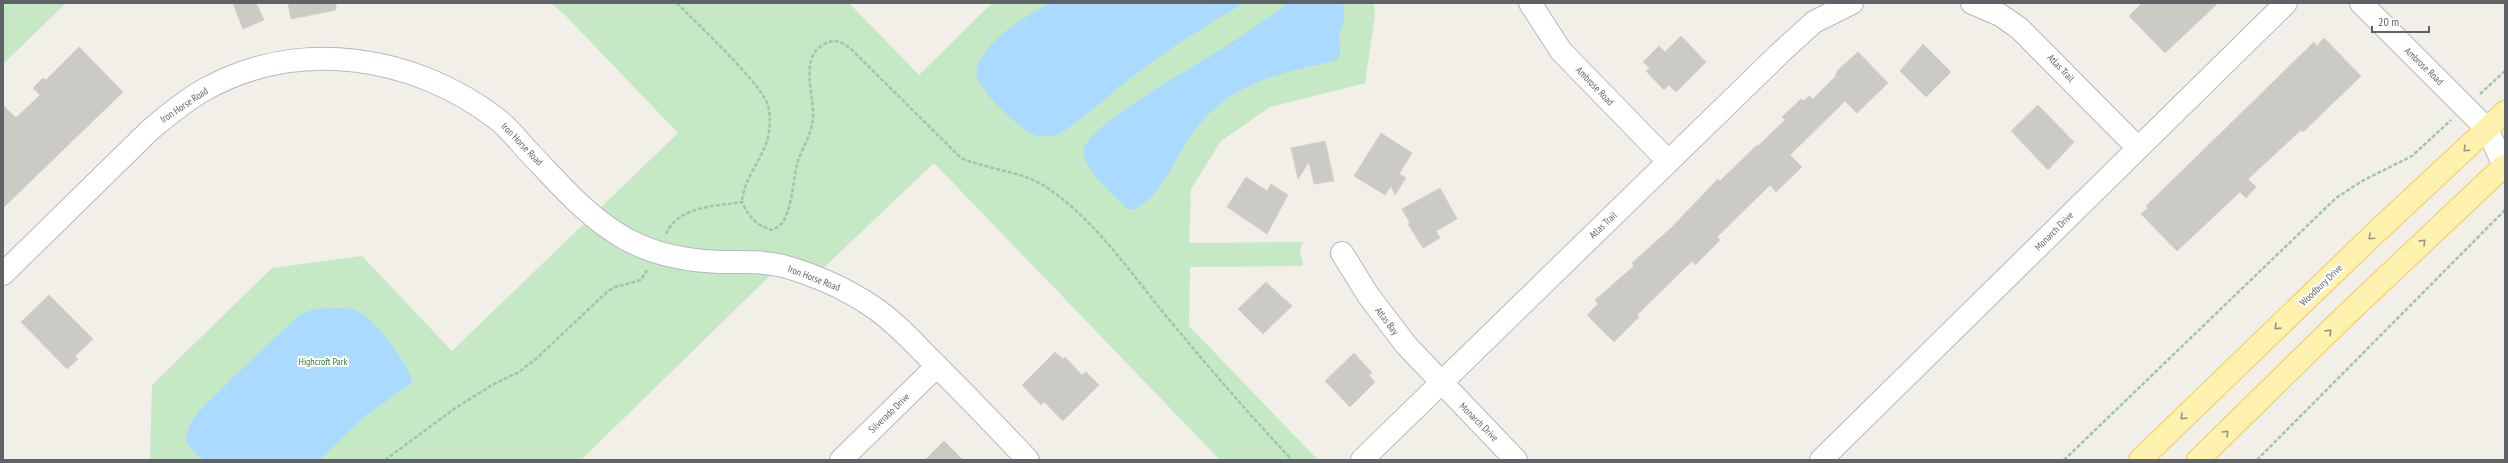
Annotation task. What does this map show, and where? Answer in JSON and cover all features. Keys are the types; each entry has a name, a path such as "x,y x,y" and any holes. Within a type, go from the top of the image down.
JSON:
{"main road":[{"name":"Woodbury Drive","path":"2140,460 2372,236 2496,133 2505,112"},
{"path":"2198,460 2345,316 2505,166"}],"street":[{"name":"Ambrose Road","path":"1530,3 1561,51 1668,161"},
{"name":"Atlas Trail","path":"1362,460 1668,161 1803,32 1814,22 1850,3"},
{"name":"Atlas Trail","path":"1972,3 2000,15 2024,32 2138,148"},
{"name":"Monarch Drive","path":"1821,460 2286,3"},
{"name":"Ambrose Road","path":"2361,3 2496,133"},
{"name":"Iron Horse Road","path":"3,274 150,130 175,109 205,89 248,72 284,63 340,59 377,62 422,75 458,92 499,120 588,212 626,239 647,249 683,258 781,265 815,276 844,289 875,308 937,366 1028,460"},
{"path":"2496,133 2505,166"},
{"name":"Atlas Bay","path":"1342,253 1385,320 1441,384"},
{"name":"Silverado Drive","path":"841,460 937,366"},
{"name":"Monarch Drive","path":"1441,384 1516,460"}],"path":[{"path":"677,3 735,64 768,104 770,123 767,141 742,191 742,202 748,216 764,227 772,230 780,226 786,218 798,161 812,124 814,109 809,70 810,61 822,45 832,41 841,41 852,49 961,158 979,166 1033,180 1049,189 1078,214 1120,257 1213,374 1292,460"},
{"path":"2498,77 2505,71"},
{"path":"2064,460 2336,198 2362,181 2412,156 2440,130"},
{"path":"667,232 683,216 697,209 742,202"},
{"path":"2258,460 2505,210"},
{"path":"385,460 454,409 492,385 519,372 537,358 614,286 637,282 646,273"}],"green space":[{"path":"3,3 66,3 3,64"},
{"name":"Highcroft Park","path":"551,3 849,3 919,75 992,3 1374,3 1375,16 1365,83 1270,107 1221,141 1191,189 1189,243 1303,242 1300,251 1303,266 1190,267 1189,326 1318,460 1220,460 934,163 815,276 781,265 581,460 150,460 152,385 272,268 362,256 452,351 678,133 564,14"}],"water":[{"path":"1050,3 1244,3 1173,47 1146,66 1070,127 1053,136 1038,136 1029,132 996,104 981,85 977,76 977,69 982,58 997,38 1018,22"},
{"path":"1288,3 1343,3 1344,21 1339,34 1340,54 1337,60 1277,75 1241,90 1225,100 1209,114 1194,131 1161,185 1153,195 1134,210 1126,208 1100,181 1088,165 1084,157 1084,150 1090,139 1124,110 1228,45"},
{"path":"314,309 352,309 364,315 390,342 410,374 412,382 362,419 319,460 203,460 189,447 185,438 191,422 203,406 299,315"}],"building":[{"path":"233,3 256,3 264,20 243,29"},
{"path":"288,3 336,3 336,10 291,19"},
{"path":"2142,3 2218,3 2165,53 2129,16"},
{"path":"1681,36 1706,62 1676,92 1669,85 1664,90 1646,71 1650,68 1643,62 1659,46 1665,52"},
{"path":"2324,38 2361,76 2303,132 2301,130 2248,179 2256,187 2246,198 2240,192 2177,251 2141,214 2148,208 2146,206 2314,42 2317,46"},
{"path":"1923,44 1951,72 1926,97 1900,71"},
{"path":"79,47 123,92 3,208 3,105 16,118 40,95 33,88 43,78 46,80"},
{"path":"1858,52 1888,83 1857,113 1845,101 1790,155 1802,167 1776,192 1770,185 1717,237 1720,240 1695,265 1692,261 1637,315 1639,317 1614,342 1587,315 1598,304 1595,300 1634,266 1632,263 1671,228 1718,179 1720,181 1785,120 1782,117 1801,99 1804,101 1809,96 1813,99 1835,77 1837,71"},
{"path":"2038,105 2074,142 2048,170 2011,131"},
{"path":"1381,133 1412,153 1399,174 1406,178 1395,195 1391,186 1385,195 1354,176"},
{"path":"1325,141 1334,181 1314,184 1309,162 1298,179 1291,148"},
{"path":"1246,177 1267,191 1271,184 1288,195 1267,234 1227,207"},
{"path":"1440,188 1457,219 1436,231 1440,238 1423,248 1408,224 1410,223 1402,209"},
{"path":"1266,282 1292,306 1263,334 1238,309"},
{"path":"49,295 93,339 75,356 78,359 67,369 21,322"},
{"path":"1055,352 1063,359 1065,357 1082,375 1086,372 1099,385 1063,421 1044,402 1041,405 1022,385"},
{"path":"1354,353 1372,373 1369,375 1375,382 1350,407 1325,381"},
{"path":"944,441 963,460 925,460"}]}
